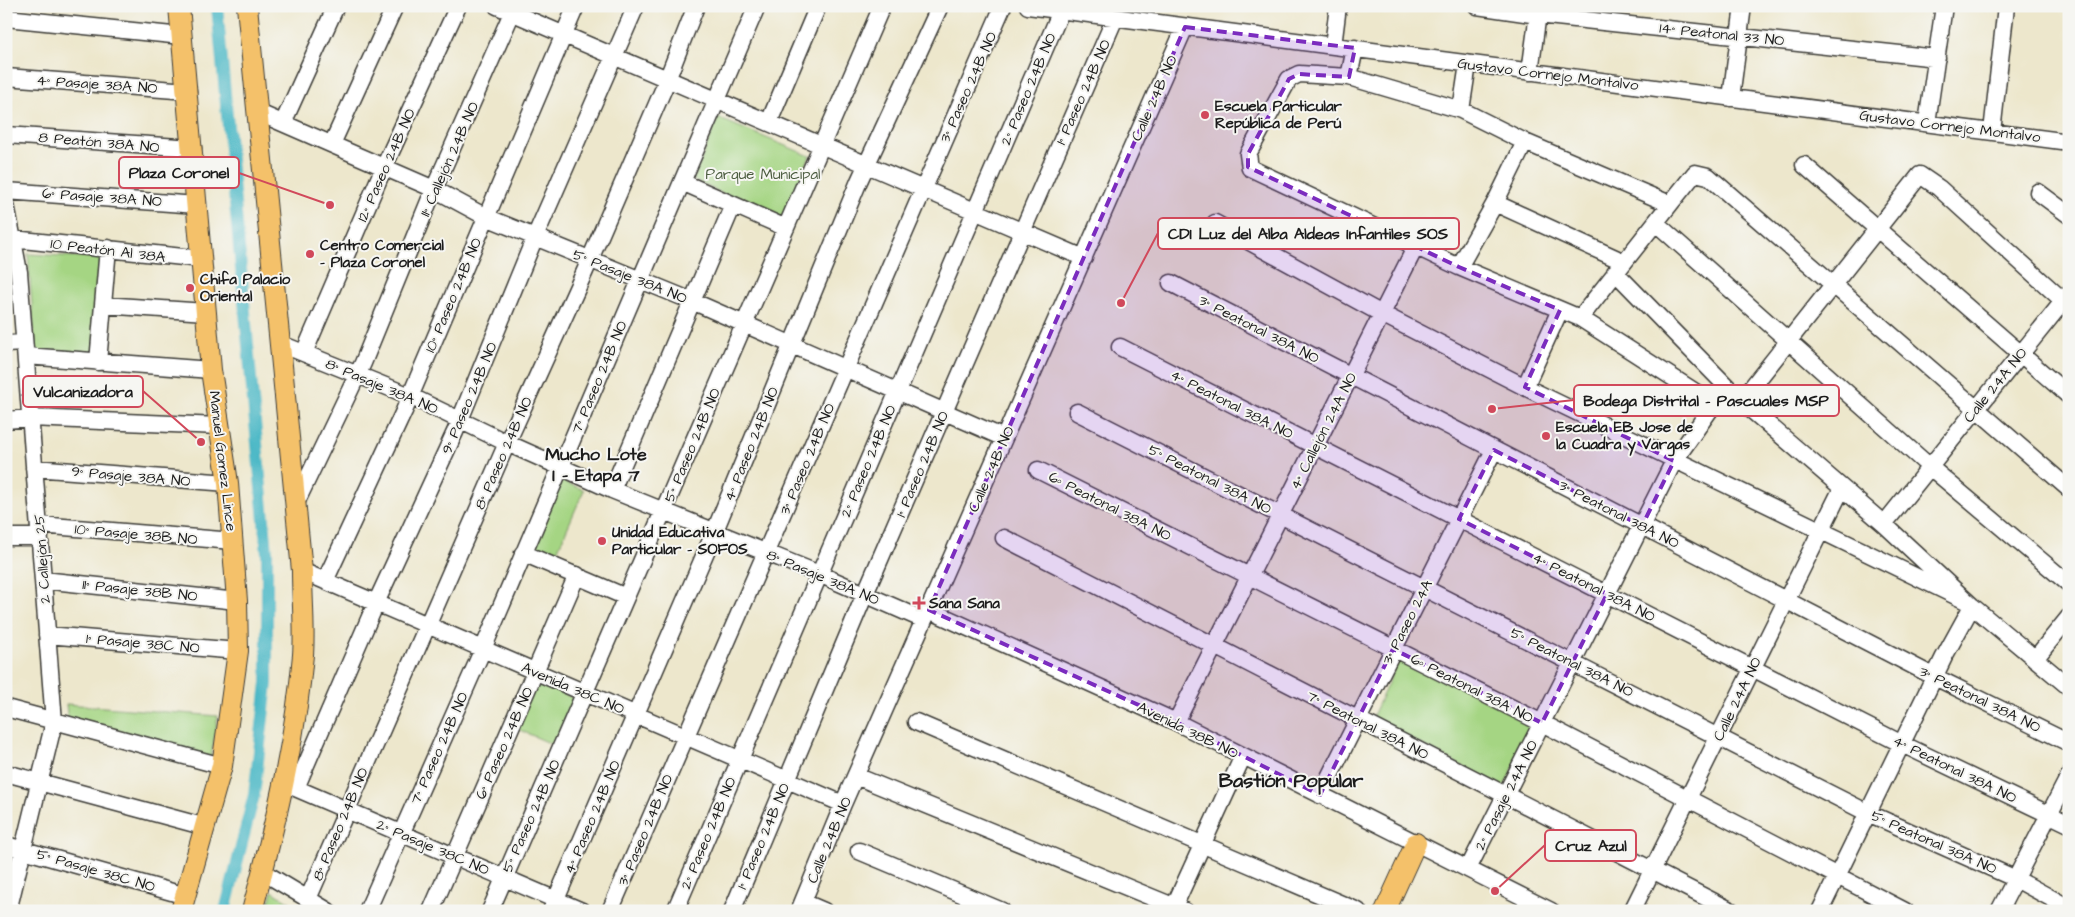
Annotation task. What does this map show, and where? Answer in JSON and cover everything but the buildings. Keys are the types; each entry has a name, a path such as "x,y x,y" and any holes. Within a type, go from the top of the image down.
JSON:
{"main road":[{"name":"Manuel Gomez Lince","path":"179,6 188,91 211,370 228,483 238,600 238,651 222,766 184,903"},
{"path":"247,6 302,571 303,653 290,786 252,911"},
{"path":"1385,911 1416,843"}],"street":[{"path":"284,123 336,6"},
{"path":"332,144 395,6"},
{"name":"12° Paseo 24B NO","path":"304,353 384,167 458,6"},
{"path":"497,6 514,10 564,34 1084,258"},
{"name":"10° Paseo 24B NO","path":"324,581 410,396 576,6"},
{"name":"9° Paseo 24B NO","path":"290,786 455,432 535,237 636,6"},
{"name":"8° Paseo 24B NO","path":"308,899 426,625 590,258 668,78 696,6"},
{"name":"7° Paseo 24B NO","path":"367,911 483,649 757,6"},
{"path":"769,122 818,6"},
{"name":"5° Paseo 24B NO","path":"490,911 882,6"},
{"name":"4° Paseo 24B NO","path":"554,905 714,533 859,181 940,6"},
{"name":"3° Paseo 24B NO","path":"610,911 1003,6"},
{"name":"Gustavo Cornejo Montalvo","path":"1028,6 1115,18 1136,13 1185,27 2069,142"},
{"path":"1334,46 1338,6"},
{"name":"14° Peatonal 33 NO","path":"1477,6 1538,11 1937,58"},
{"path":"1731,98 1742,6"},
{"path":"1927,123 1944,6"},
{"path":"1992,132 2006,6"},
{"name":"11° Callejón 24B NO","path":"296,503 357,376 434,189 514,10"},
{"name":"2° Paseo 24B NO","path":"675,911 1061,11"},
{"path":"1530,72 1538,11"},
{"path":"6,18 182,36"},
{"name":"1° Paseo 24B NO","path":"732,911 786,780 1115,18"},
{"name":"Calle 24B NO","path":"801,906 843,804 1185,27"},
{"path":"1349,78 1355,48"},
{"path":"1461,110 1468,64"},
{"path":"1670,204 1525,142 1461,110 1349,78 1299,74 1292,76 1248,154 1250,168 1459,267 1580,318 1714,404 1741,401 1835,285 1920,175 1939,188 2067,300"},
{"name":"4° Pasaje 38A NO","path":"6,77 188,91"},
{"name":"5° Pasaje 38A NO","path":"257,112 434,189 486,218 590,258 639,282 692,301 1004,438"},
{"name":"8 Peatón 38A NO","path":"6,134 193,148"},
{"path":"1459,267 1525,142"},
{"path":"1804,165 2069,396"},
{"path":"1580,318 1696,173 1708,176 2069,489"},
{"path":"682,182 786,228"},
{"name":"6° Pasaje 38A NO","path":"6,191 197,205"},
{"path":"2038,192 2069,215"},
{"path":"1495,202 1619,267 1741,401 1884,524 1969,603 2069,687"},
{"name":"2 Callejón 25","path":"6,204 14,239 13,273 25,350 54,722 40,783 14,847 8,911"},
{"path":"612,490 733,205"},
{"path":"1215,223 1382,314 1525,387 1969,603"},
{"path":"1656,223 1790,340 1930,467 2069,584"},
{"name":"10 Peatón Al 38A","path":"14,239 202,260"},
{"name":"4° Callejón 24A NO","path":"1176,722 1416,246"},
{"path":"98,362 108,248"},
{"name":"3° Peatonal 38A NO","path":"1171,283 1935,677 2069,743"},
{"name":"Calle 24A NO","path":"1884,524 2020,354 2067,300"},
{"path":"103,305 206,312"},
{"path":"1525,387 1560,310"},
{"path":"6,344 25,350 98,362 211,370"},
{"name":"8° Pasaje 38A NO","path":"280,344 410,396 507,443 714,533 866,594 927,615"},
{"name":"4° Peatonal 38A NO","path":"1120,347 1902,744 2069,824"},
{"name":"2° Pasaje 24A NO","path":"1468,869 1674,461 1714,404"},
{"name":"5° Peatonal 38A NO","path":"1077,412 1868,813 2016,879 2069,908"},
{"path":"6,420 30,418 219,426"},
{"name":"3° Paseo 24A","path":"1320,795 1494,450"},
{"name":"9° Pasaje 38A NO","path":"34,468 228,483"},
{"name":"6º Peatonal 38A NO","path":"1038,470 1542,723 1905,911"},
{"name":"Calle 24A NO","path":"1632,911 1842,488"},
{"name":"10° Pasaje 38B NO","path":"6,537 40,531 233,541"},
{"name":"7° Peatonal 38A NO","path":"1004,538 1732,911"},
{"path":"523,553 626,597"},
{"name":"Avenida 38C NO","path":"302,571 843,804"},
{"name":"6° Paseo 24B NO","path":"431,911 577,575"},
{"name":"11° Pasaje 38B NO","path":"43,580 238,600"},
{"path":"1820,911 1935,677 1969,603"},
{"name":"Avenida 38B NO","path":"927,615 1176,722 1551,911"},
{"path":"2035,659 2069,617"},
{"name":"1° Pasaje 38C NO","path":"48,635 238,651"},
{"path":"6,708 222,766"},
{"path":"916,722 1358,911"},
{"path":"856,776 1177,909 1202,844 1243,756"},
{"path":"6,774 195,824"},
{"path":"2000,911 2069,776"},
{"name":"2° Pasaje 38C NO","path":"290,786 504,877 554,905 582,911"},
{"name":"5° Pasaje 38C NO","path":"14,847 184,903"},
{"path":"860,850 1002,911"},
{"path":"263,872 328,911"},
{"path":"801,906 824,911"}],"highlighted area":[{"path":"1185,27 1355,48 1349,77 1299,74 1289,79 1248,154 1248,167 1459,267 1560,310 1525,387 1674,461 1642,526 1494,450 1459,519 1607,594 1542,723 1393,649 1320,795 1176,722 929,610"}],"green space":[{"name":"Parque Municipal","path":"718,118 810,156 783,221 693,180"},
{"path":"28,254 101,258 94,359 36,355"},
{"path":"560,480 584,490 553,561 529,551"},
{"path":"1400,657 1535,725 1503,788 1372,718"},
{"path":"535,682 574,698 554,745 515,728"},
{"path":"66,704 218,716 211,758 68,723"},
{"path":"272,891 304,911 267,911"}],"waterway":[{"path":"217,6 267,553 267,683 254,795 225,911"}],"place":[{"name":"Escuela Particular República de Perú","path":"1205,115"},
{"name":"Plaza Coronel","path":"330,205"},
{"name":"Centro Comercial - Plaza Coronel","path":"310,254"},
{"name":"Chifa Palacio Oriental","path":"190,288"},
{"name":"CDI Luz del Alba Aldeas Infantiles SOS","path":"1121,303"},
{"name":"Bodega Distrital - Pascuales MSP","path":"1492,409"},
{"name":"Escuela EB Jose de la Cuadra y Vargas","path":"1546,436"},
{"name":"Vulcanizadora","path":"201,442"},
{"name":"Unidad Educativa Particular - SOFOS","path":"602,541"},
{"name":"Sana Sana","path":"919,603"},
{"name":"Cruz Azul","path":"1495,891"}],"district":[{"name":"Mucho Lote I - Etapa 7","path":"596,464"},
{"name":"Bastión Popular","path":"1291,780"}]}
